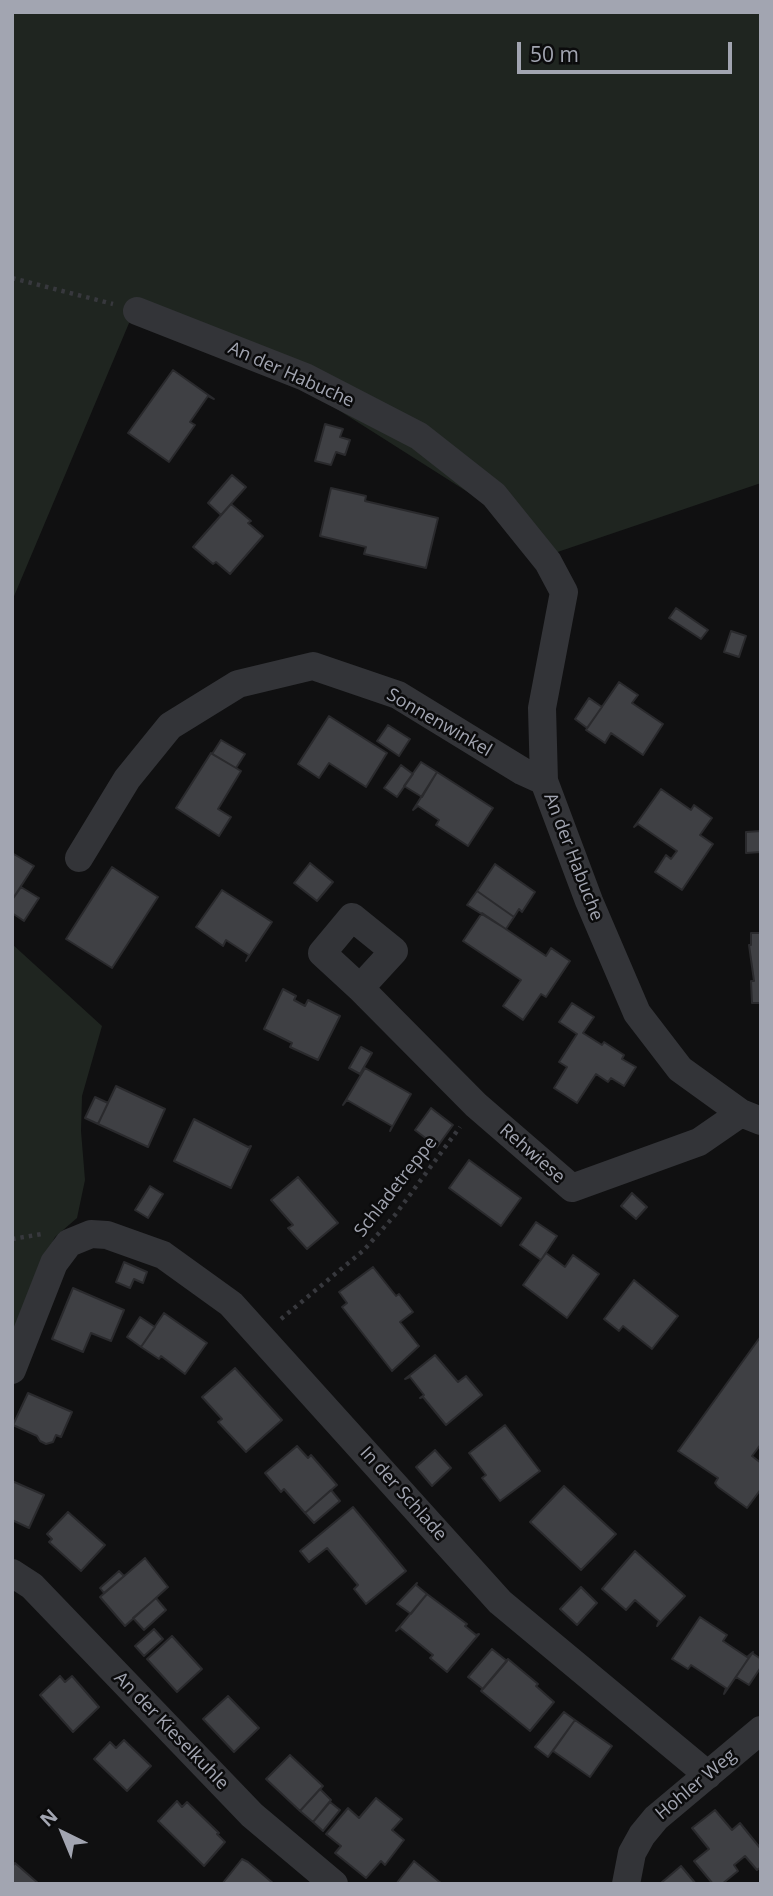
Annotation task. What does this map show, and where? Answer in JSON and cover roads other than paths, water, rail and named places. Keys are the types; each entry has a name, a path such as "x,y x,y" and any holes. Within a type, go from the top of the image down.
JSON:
{"street":[{"name":"An der Habuche","path":"137,311 317,383 419,436 494,495 548,562 564,592 542,708 544,781 589,901 637,1013 680,1069 751,1117"},
{"name":"Sonnenwinkel","path":"79,858 127,779 170,726 238,684 313,666 398,695 522,771 544,781"},
{"name":"Rehwiese","path":"360,988 476,1105 572,1188 699,1142 751,1117"},
{"name":"In der Schlade","path":"12,1370 54,1263 69,1243 91,1234 107,1236 163,1255 231,1304 500,1602 708,1775"},
{"name":"An der Kieselkuhle","path":"12,1573 32,1586 252,1815 334,1884"},
{"name":"Hohler Weg","path":"626,1884 632,1853 656,1818 761,1730"}]}
